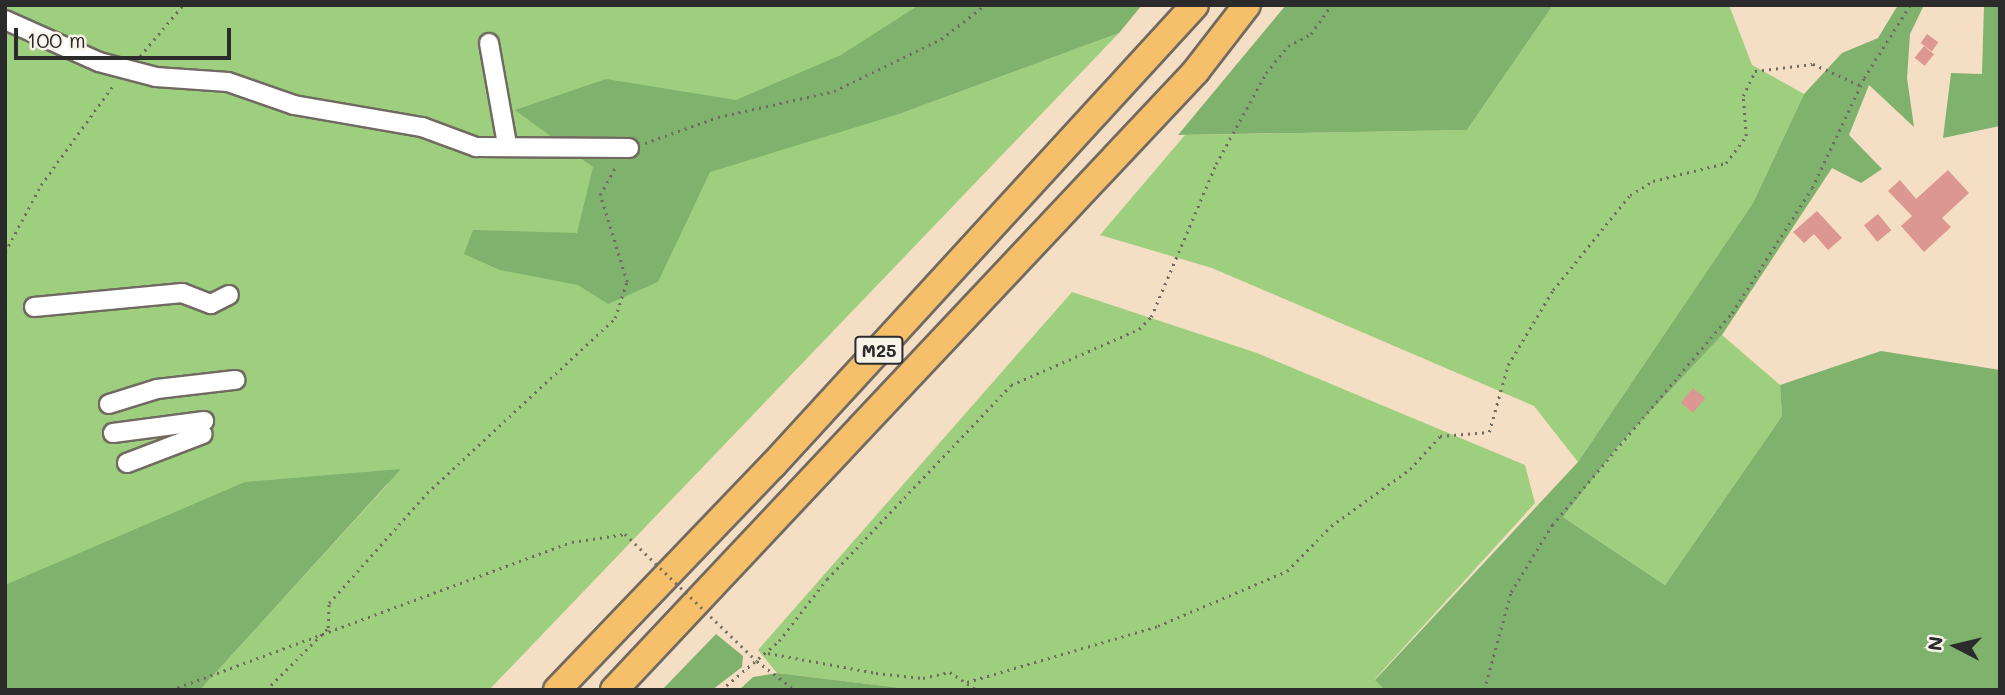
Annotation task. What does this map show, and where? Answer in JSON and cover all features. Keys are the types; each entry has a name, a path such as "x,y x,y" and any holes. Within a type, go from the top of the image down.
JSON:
{"highway":[{"name":"M25","path":"557,690 773,465 1195,5"},
{"name":"M25","path":"614,690 1186,81 1247,5"}],"lane":[{"path":"5,20 128,69 228,82 294,105 422,127 476,147 630,152"},
{"path":"489,43 506,138"},
{"path":"34,307 182,293 211,304 229,295"},
{"path":"109,404 157,389 234,380"},
{"path":"113,433 204,427 127,463"}],"path":[{"path":"5,252 41,186 128,69 183,5"},
{"path":"265,690 328,628 329,603 427,493 615,318 627,282 600,195 613,166 630,152 718,117 834,91 941,39 985,5"},
{"path":"721,690 767,653 827,579 1011,385 1139,329 1151,317 1216,164 1266,74 1288,46 1311,34 1331,5"},
{"path":"1484,690 1511,592 1545,536 1732,313 1812,188 1860,85 1910,5"},
{"path":"967,682 1158,626 1287,571 1331,526 1410,469 1440,436 1489,432 1508,365 1553,290 1630,195 1653,181 1726,163 1746,136 1743,96 1755,71 1813,64 1860,85"},
{"path":"171,690 328,628 572,542 625,534 757,661 795,690"},
{"path":"767,653 887,674 950,672 977,690"}],"green space":[{"path":"5,5 992,5 902,113 1119,33 489,690 200,690 388,484 5,642"},
{"path":"919,5 1142,5 1119,33 902,113 710,172 658,282 608,304 578,285 500,270 464,254 473,230 577,233 593,167 515,110 606,79 736,100 841,55"},
{"path":"1286,5 1553,5 1467,130 1178,135"},
{"path":"1553,5 1729,5 1752,65 1804,94 1753,203 1578,462 1534,406 1212,268 1100,235 1185,135 1467,130"},
{"path":"1898,5 1924,5 1910,34 1907,78 1914,127 1869,85 1849,135 1882,169 1861,183 1832,168 1722,335 1619,445 1563,517 1665,585 1782,416 1780,385 1881,351 2000,370 2000,690 1385,690 1375,680 1578,462 1753,203 1804,94 1842,53 1878,38"},
{"path":"1984,5 2000,5 2000,126 1943,138 1951,73 1982,74"},
{"path":"1072,292 1257,353 1525,465 1535,503 1375,679 1385,690 918,690 777,673 758,650"},
{"path":"1722,335 1780,385 1782,416 1665,585 1563,517 1619,445"},
{"path":"401,469 200,690 5,690 5,585 245,482"},
{"path":"716,634 743,656 742,667 712,690 662,690"},
{"path":"777,673 918,690 739,690 753,677"}],"building":[{"path":"1927,34 1938,42 1932,51 1921,43"},
{"path":"1924,46 1934,54 1925,66 1915,58"},
{"path":"1948,170 1969,193 1942,218 1951,227 1924,252 1901,226 1912,216 1888,191 1900,180 1916,199"},
{"path":"1817,211 1842,238 1828,250 1814,234 1804,243 1793,232"},
{"path":"1878,214 1891,230 1877,242 1864,225"},
{"path":"1693,388 1705,398 1693,413 1681,403"}]}
